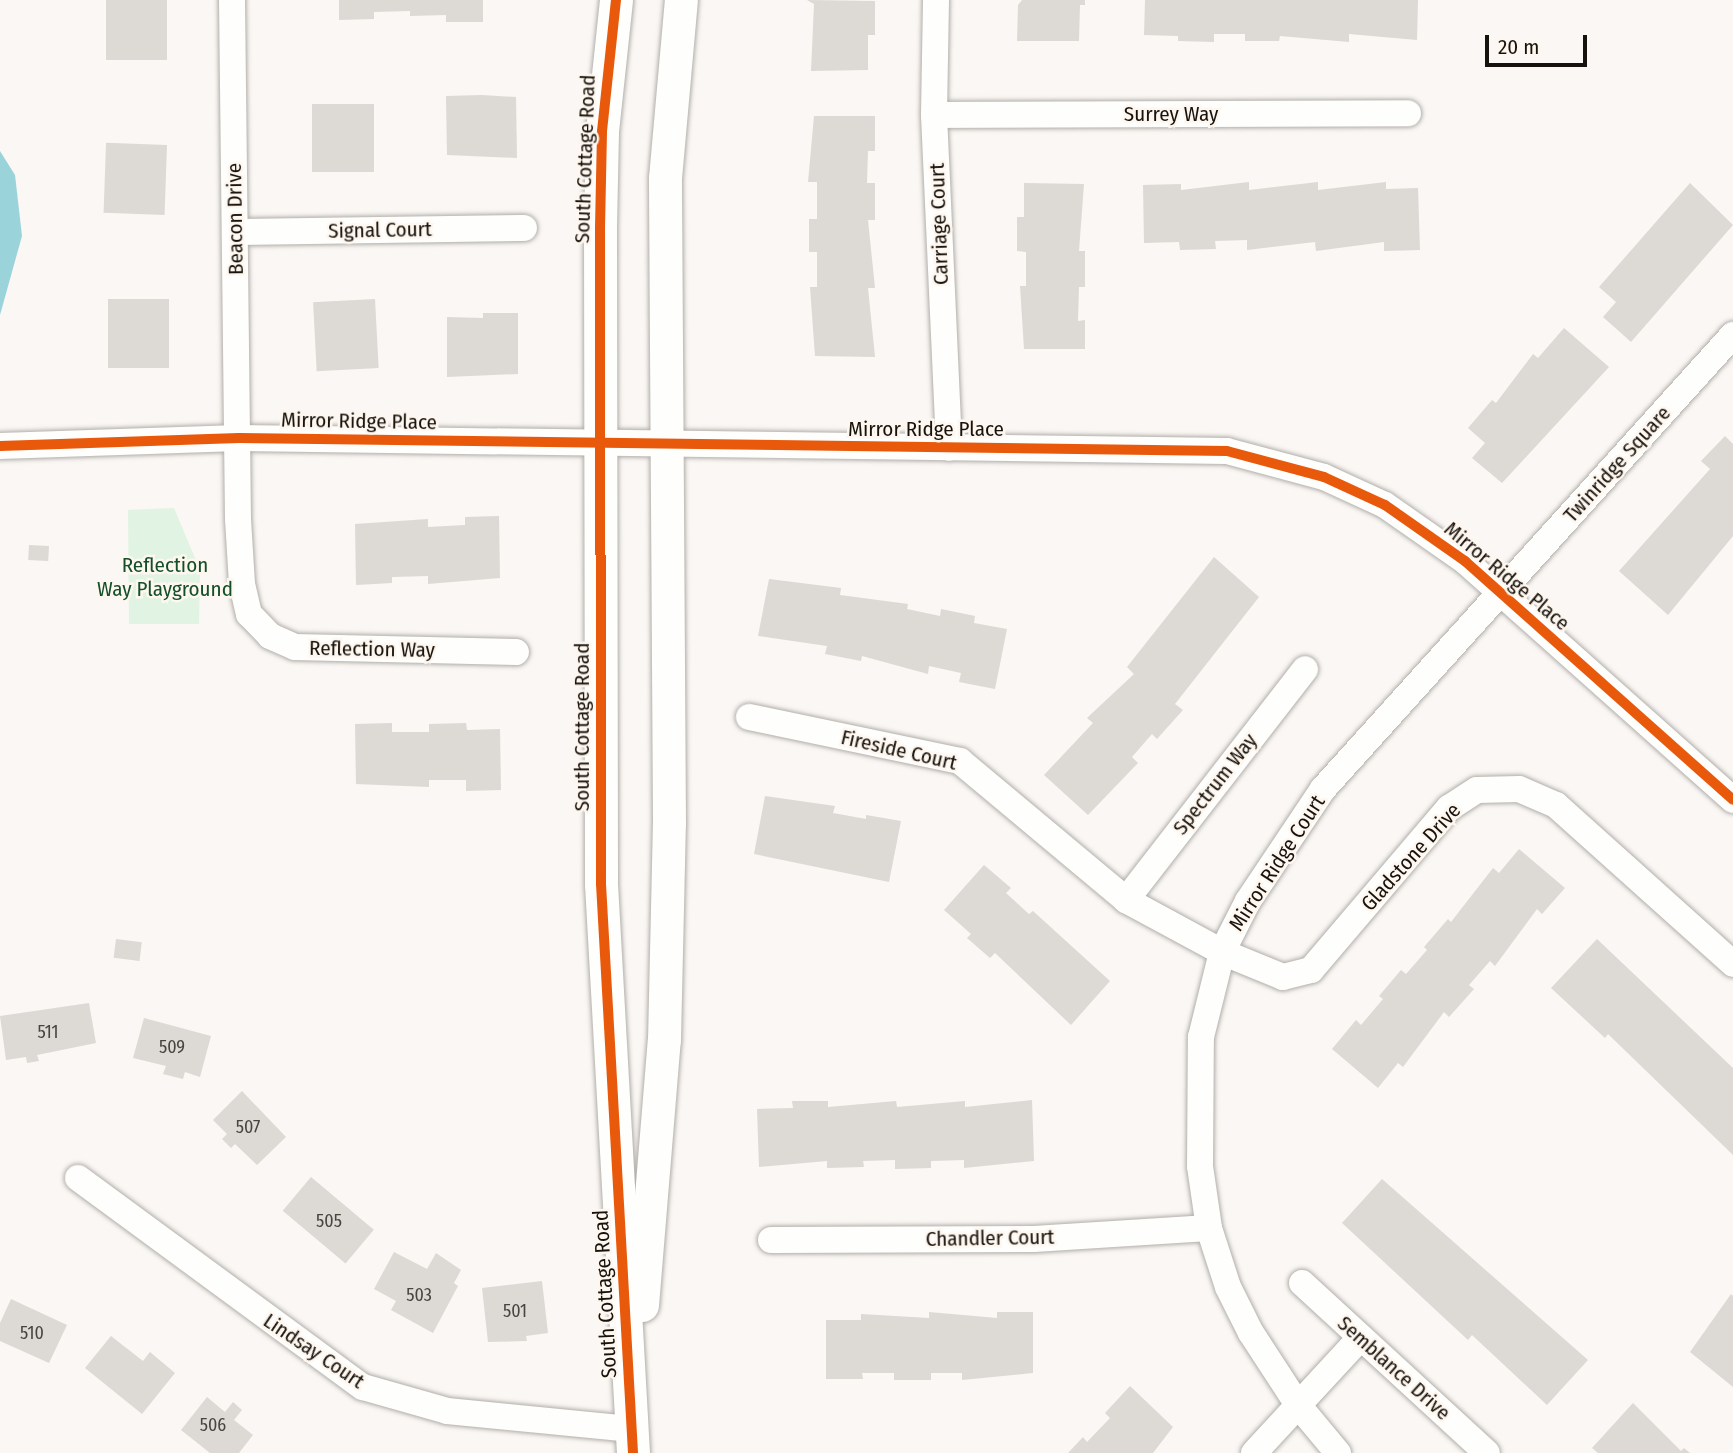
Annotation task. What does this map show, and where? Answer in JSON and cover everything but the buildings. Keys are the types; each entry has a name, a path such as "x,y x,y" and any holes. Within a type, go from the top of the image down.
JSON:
{"street":[{"name":"Beacon Drive","path":"232,0 239,439"},
{"name":"South Cottage Road","path":"616,0 602,132 601,884 633,1441"},
{"name":"South Cottage Road","path":"633,1441 664,1040 669,823 665,178 681,0"},
{"name":"Carriage Court","path":"936,0 934,115 949,448"},
{"name":"Surrey Way","path":"934,115 1408,113"},
{"name":"Signal Court","path":"235,232 524,229"},
{"name":"Twinridge Square","path":"1502,593 1733,335"},
{"name":"Mirror Ridge Place","path":"0,446 239,439 1153,448 1227,451 1324,477 1385,505 1502,593 1733,800"},
{"name":"Reflection Way","path":"239,439 242,584 249,614 270,636 295,647 516,652"},
{"name":"Mirror Ridge Court","path":"1338,1453 1298,1405 1240,1310 1209,1228 1200,1166 1200,1051 1209,991 1222,951 1248,901 1323,789 1502,593"},
{"name":"Spectrum Way","path":"1126,900 1305,668"},
{"name":"Fireside Court","path":"749,717 960,761 1126,900"},
{"name":"Gladstone Drive","path":"1222,951 1283,977 1311,970 1449,808 1477,790 1519,789 1556,805 1733,964"},
{"path":"1126,900 1222,951"},
{"name":"Lindsay Court","path":"78,1178 363,1387 447,1411 633,1441"},
{"name":"Chandler Court","path":"771,1240 1034,1239 1209,1228"},
{"name":"Semblance Drive","path":"1302,1283 1487,1453"},
{"path":"1254,1453 1360,1338"}],"green space":[{"name":"Reflection Way Playground","path":"174,508 200,570 199,624 129,624 128,510"}],"water":[{"path":"0,151 15,175 22,236 0,315"}],"cycle path":[{"path":"616,0 602,132 600,228 601,884 633,1453"},
{"path":"0,446 239,438 1227,451 1324,477 1385,505 1465,561 1733,800"}]}
